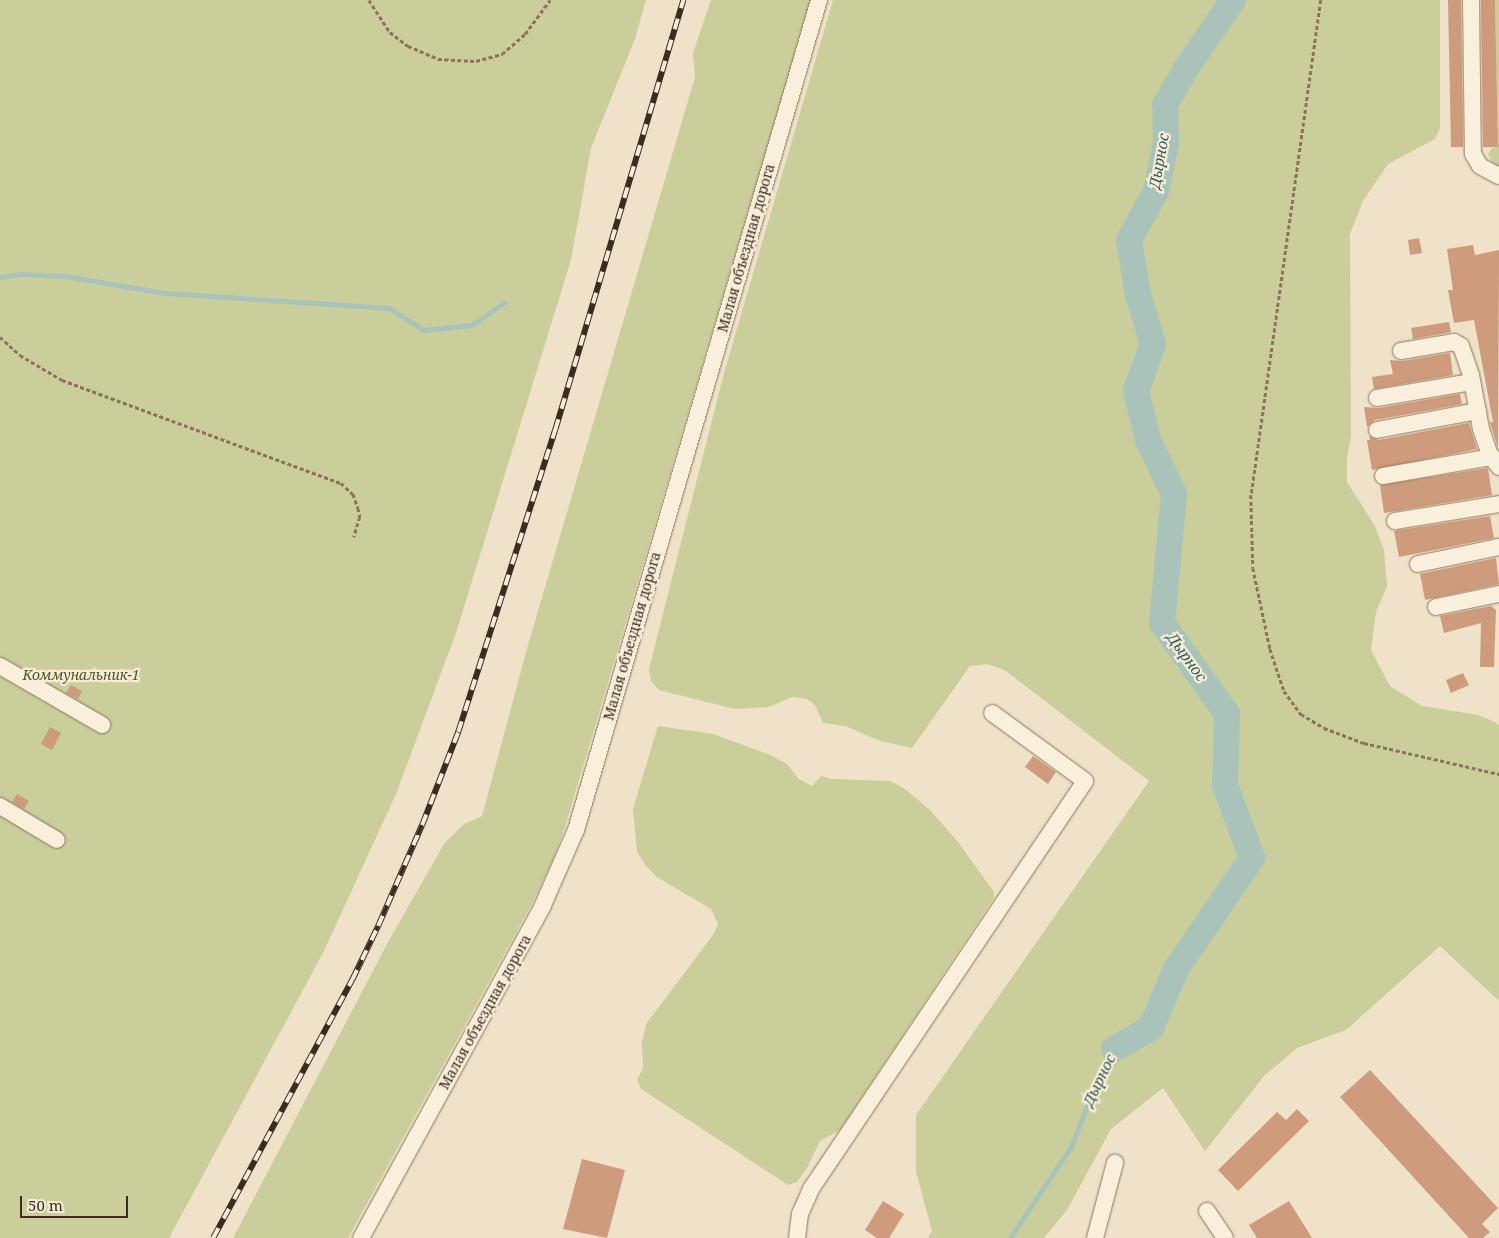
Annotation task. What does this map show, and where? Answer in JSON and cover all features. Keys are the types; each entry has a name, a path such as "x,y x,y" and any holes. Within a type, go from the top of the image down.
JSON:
{"street":[{"name":"Малая объездная дорога","path":"361,1238 543,905 576,830 819,0"},
{"path":"1470,0 1473,154 1480,166 1499,176"},
{"path":"1383,476 1495,462 1478,411 1465,353 1461,346 1454,342 1401,351"},
{"path":"1377,398 1472,382"},
{"path":"1377,430 1478,411"},
{"path":"1395,522 1499,504"},
{"path":"1418,564 1499,547"},
{"path":"1436,607 1499,594"},
{"path":"0,666 102,726"},
{"path":"797,1238 800,1214 812,1189 1055,830 1085,781 992,713"},
{"path":"0,806 57,840"},
{"path":"1095,1238 1115,1163"},
{"path":"1207,1211 1225,1238"}],"path":[{"path":"369,0 390,32 408,46 438,58 476,61 502,54 525,34 550,0"},
{"path":"1321,0 1251,495 1253,568 1270,649 1284,691 1301,714 1324,728 1364,743 1499,774"},
{"path":"0,337 20,355 62,380 341,482 353,494 358,508 360,517 354,537"}],"green space":[{"name":"Коммунальник-1","path":"0,0 646,0 635,39 591,148 571,260 456,633 396,794 324,951 169,1238 0,1238"},
{"path":"711,0 811,0 565,827 553,860 534,900 348,1238 233,1238 387,944 444,844 464,824 482,816 528,645 695,77 693,53"},
{"path":"833,0 1440,0 1440,128 1435,139 1388,164 1363,201 1350,234 1351,437 1347,458 1347,482 1375,526 1384,550 1387,586 1376,612 1371,650 1390,686 1422,706 1478,715 1495,722 1499,726 1499,1001 1440,946 1346,1030 1297,1048 1264,1076 1205,1151 1163,1088 1111,1129 1067,1210 1044,1238 928,1238 932,1231 916,1172 916,1115 1149,781 1006,671 988,664 970,666 912,748 880,741 845,726 823,723 815,705 807,699 792,697 769,707 735,709 659,690 651,681 649,669 724,373"},
{"path":"1495,0 1499,0 1499,167 1495,167 1488,154 1492,148 1498,146"},
{"path":"658,726 713,734 770,755 787,764 799,779 812,786 821,776 832,779 890,781 905,789 930,810 958,842 994,892 994,898 840,1130 820,1141 807,1168 797,1182 788,1185 641,1089 637,1080 643,1068 642,1042 646,1024 713,935 718,924 711,909 657,877 645,865 637,851 633,809"}],"building":[{"path":"1448,0 1461,0 1463,147 1451,147"},
{"path":"1481,0 1495,0 1498,147 1483,147"},
{"path":"1419,238 1422,253 1410,255 1408,240"},
{"path":"1473,245 1475,255 1499,250 1498,448 1490,422 1493,422 1474,320 1454,323 1448,290 1453,290 1447,249"},
{"path":"1449,322 1451,332 1413,339 1411,328"},
{"path":"1450,353 1453,375 1374,389 1372,377 1393,374 1390,360 1403,361"},
{"path":"1460,394 1462,404 1375,420 1367,427 1364,407 1379,408"},
{"path":"1469,423 1477,449 1372,470 1367,440 1370,440 1369,436 1379,440"},
{"path":"1488,468 1492,495 1384,513 1380,485"},
{"path":"1490,516 1494,538 1399,557 1394,531"},
{"path":"1496,558 1499,584 1425,600 1420,574"},
{"path":"1491,606 1496,610 1494,667 1480,667 1481,623 1444,633 1440,616"},
{"path":"1463,673 1469,685 1451,693 1446,680"},
{"path":"71,685 82,691 78,699 66,693"},
{"path":"50,727 61,733 52,750 41,744"},
{"path":"1033,756 1056,772 1048,784 1025,767"},
{"path":"17,794 29,801 24,809 12,802"},
{"path":"1370,1070 1498,1208 1482,1224 1490,1232 1483,1238 1469,1238 1340,1097"},
{"path":"1297,1109 1309,1121 1238,1191 1218,1170 1277,1112 1286,1120"},
{"path":"582,1159 625,1170 607,1238 563,1229"},
{"path":"883,1201 904,1214 889,1238 877,1238 865,1230"},
{"path":"1289,1201 1312,1238 1257,1238 1249,1225"}],"waterway":[{"name":"Дырнос","path":"1114,1049 1151,1028 1176,969 1252,858 1225,785 1227,714 1162,623 1174,494 1148,440 1136,391 1153,344 1138,295 1129,240 1156,191 1166,144 1165,105 1187,67 1233,0"},
{"path":"0,277 21,274 65,276 165,293 389,308 424,330 472,325 504,303"},
{"name":"Дырнос","path":"1010,1238 1071,1147 1098,1077 1114,1049"}],"railway":[{"path":"213,1238 352,980 422,825 458,732 555,430 683,0"}]}
